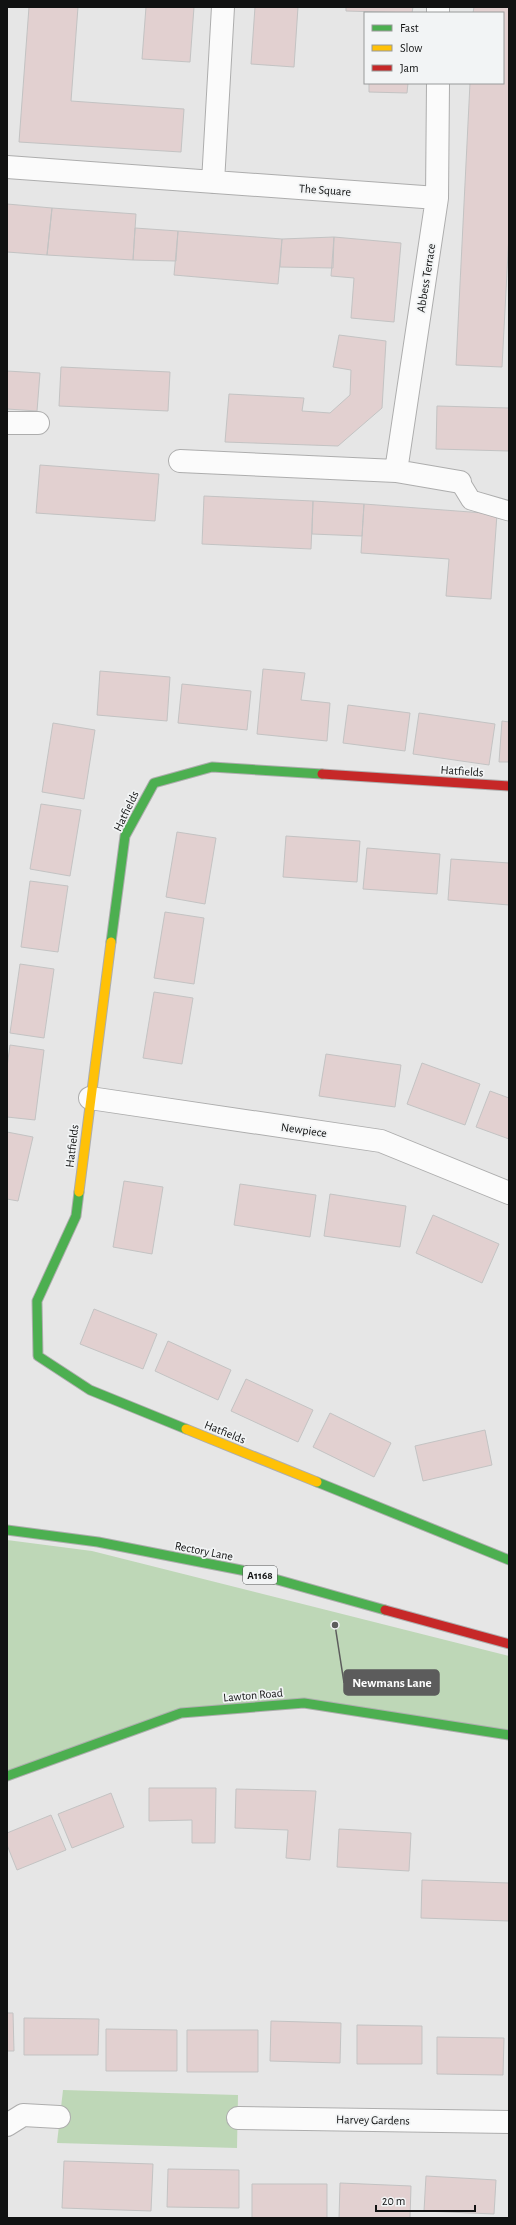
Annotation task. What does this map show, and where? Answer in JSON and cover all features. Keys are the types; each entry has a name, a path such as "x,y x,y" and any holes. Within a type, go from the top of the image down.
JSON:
{"street":[{"path":"213,182 223,7"},
{"name":"Abbess Terrace","path":"396,471 437,198 438,84"},
{"name":"The Square","path":"7,167 437,198"},
{"path":"7,423 38,423"},
{"path":"180,461 396,471 460,482"},
{"name":"Hatfields","path":"509,786 212,767 154,783 125,836 90,1098 76,1216 37,1301 38,1356 90,1390 509,1560"},
{"name":"Newpiece","path":"90,1098 381,1141 509,1193"},
{"name":"Rectory Lane","path":"7,1530 98,1542 246,1571 509,1644"},
{"name":"Lawton Road","path":"7,1776 181,1713 304,1703 509,1735"},
{"path":"7,2125 23,2115 59,2117"},
{"name":"Harvey Gardens","path":"238,2118 509,2122"}],"lane":[{"path":"460,482 471,500 509,511"}],"green space":[{"path":"7,1540 92,1551 509,1656 509,1735 304,1703 181,1713 7,1776"},
{"path":"63,2090 238,2095 237,2148 57,2143"}],"building":[{"path":"29,7 78,7 71,101 184,109 181,152 19,142"},
{"path":"146,7 194,7 190,62 142,59"},
{"path":"255,7 298,7 294,67 251,64"},
{"path":"346,7 413,7 412,12 346,11"},
{"path":"474,7 509,7 509,234 502,367 456,365 470,84 504,84 504,12 473,12"},
{"path":"369,84 408,84 407,93 369,92"},
{"path":"7,204 52,208 47,255 7,252"},
{"path":"52,208 136,214 133,260 47,255"},
{"path":"135,228 178,231 176,261 133,260"},
{"path":"178,231 282,239 278,284 174,275"},
{"path":"334,237 401,243 394,322 351,318 354,278 331,276"},
{"path":"334,237 333,268 280,267 282,239"},
{"path":"339,335 386,341 382,408 338,446 225,442 229,394 304,398 302,411 330,413 350,395 351,370 333,367"},
{"path":"61,367 170,372 168,411 59,406"},
{"path":"7,371 40,373 37,411 7,409"},
{"path":"437,406 509,408 509,451 436,449"},
{"path":"40,465 159,474 155,521 36,513"},
{"path":"204,496 313,501 311,549 202,544"},
{"path":"313,501 364,504 362,536 312,534"},
{"path":"364,504 497,514 491,599 446,596 449,559 361,553"},
{"path":"263,669 305,673 301,700 330,703 327,741 257,734"},
{"path":"100,671 170,677 167,721 97,715"},
{"path":"182,684 251,691 247,730 178,723"},
{"path":"348,705 410,713 405,751 343,743"},
{"path":"419,713 495,724 489,765 413,754"},
{"path":"502,721 509,722 509,762 499,762"},
{"path":"53,723 95,730 84,799 42,792"},
{"path":"41,804 81,810 70,876 30,869"},
{"path":"177,832 216,838 205,904 166,897"},
{"path":"286,836 360,841 357,882 283,877"},
{"path":"367,848 440,854 437,894 363,889"},
{"path":"451,859 509,863 509,905 448,900"},
{"path":"30,881 68,886 58,952 21,947"},
{"path":"165,912 204,918 194,984 154,978"},
{"path":"20,964 54,969 44,1038 10,1033"},
{"path":"154,992 193,998 182,1064 143,1058"},
{"path":"10,1045 44,1050 35,1120 7,1117 7,1067"},
{"path":"326,1054 401,1065 395,1107 319,1096"},
{"path":"422,1063 480,1084 465,1125 407,1104"},
{"path":"490,1091 509,1098 509,1139 476,1127"},
{"path":"7,1132 33,1137 18,1201 7,1199"},
{"path":"124,1181 163,1187 152,1254 113,1247"},
{"path":"240,1184 316,1195 310,1237 234,1225"},
{"path":"330,1194 406,1206 400,1247 324,1236"},
{"path":"433,1215 499,1244 482,1283 416,1253"},
{"path":"94,1309 157,1334 143,1369 80,1344"},
{"path":"168,1341 231,1370 218,1400 155,1371"},
{"path":"246,1379 313,1410 298,1442 231,1411"},
{"path":"330,1413 391,1443 374,1477 313,1447"},
{"path":"485,1430 492,1465 423,1481 415,1446"},
{"path":"149,1788 216,1788 215,1843 192,1843 192,1820 149,1821"},
{"path":"236,1789 316,1791 310,1860 286,1858 288,1830 235,1828"},
{"path":"111,1793 124,1827 72,1848 58,1814"},
{"path":"51,1815 66,1850 17,1870 7,1845 7,1833"},
{"path":"339,1829 411,1833 409,1871 337,1867"},
{"path":"422,1880 509,1883 509,1921 421,1918"},
{"path":"7,2013 13,2013 14,2051 7,2051"},
{"path":"24,2018 99,2019 98,2055 24,2055"},
{"path":"271,2021 341,2023 340,2063 270,2061"},
{"path":"357,2025 422,2026 422,2064 357,2064"},
{"path":"106,2029 177,2030 177,2071 106,2071"},
{"path":"187,2030 258,2030 258,2072 187,2072"},
{"path":"437,2037 504,2038 503,2075 437,2074"},
{"path":"64,2161 153,2164 151,2211 62,2208"},
{"path":"168,2169 239,2170 239,2208 167,2207"},
{"path":"426,2176 496,2180 494,2214 424,2211"},
{"path":"340,2183 411,2186 410,2218 339,2218"},
{"path":"252,2184 327,2184 327,2218 252,2218"}],"traffic: fast":[{"path":"111,942 125,836 154,783 212,767 322,774"},
{"path":"79,1192 76,1216 37,1301 38,1356 90,1390 186,1429"},
{"path":"317,1482 509,1560"},
{"path":"7,1530 98,1542 246,1571 385,1610"},
{"path":"7,1776 181,1713 304,1703 509,1735"}],"traffic: slow":[{"path":"79,1192 111,942"},
{"path":"186,1429 317,1482"}],"traffic: jam":[{"path":"322,774 509,786"},
{"path":"385,1610 509,1644"}],"place":[{"name":"Newmans Lane","path":"335,1625"}]}
